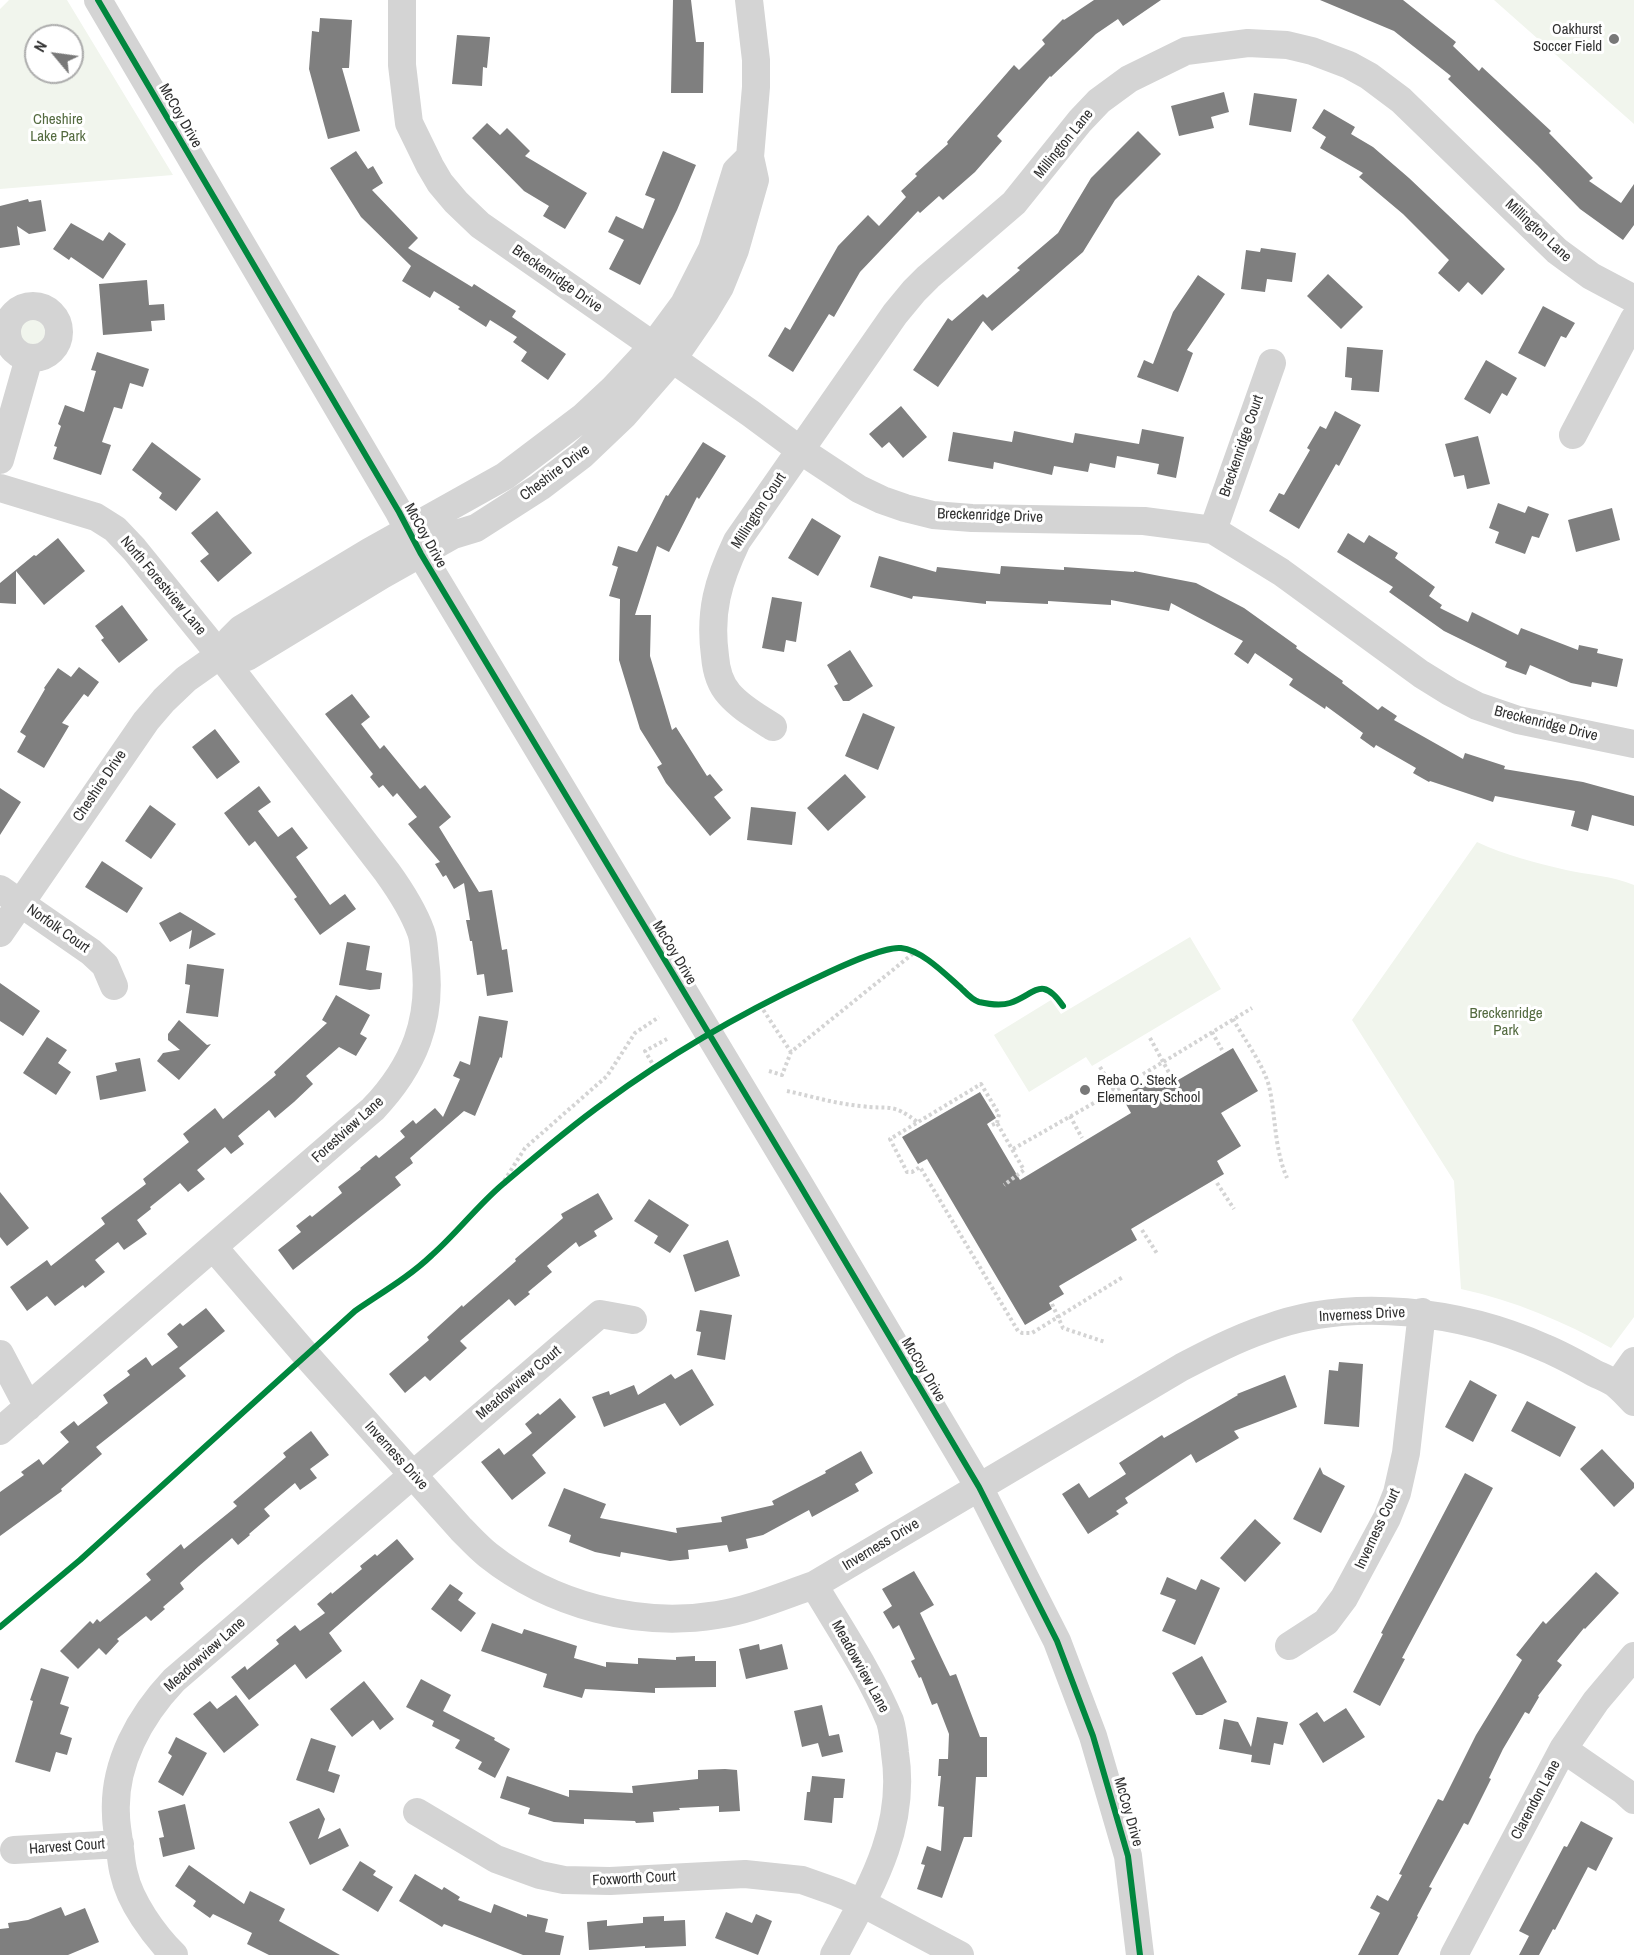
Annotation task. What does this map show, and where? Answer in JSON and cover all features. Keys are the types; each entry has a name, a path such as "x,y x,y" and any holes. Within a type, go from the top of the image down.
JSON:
{"street":[{"name":"McCoy Drive","path":"98,0 399,512 414,542 979,1487 1057,1641 1093,1736 1128,1856 1140,1955"},
{"name":"Breckenridge Drive","path":"402,0 402,65 410,123 430,166 440,183 456,202 480,225 859,489 905,508 933,514 972,518 1144,521 1213,530 1281,572 1449,692 1477,706 1518,720 1634,744"},
{"name":"Cheshire Drive","path":"0,933 10,896 146,720 186,679 220,655 241,629 414,542 476,528 540,488 582,455 624,415 663,353 705,312 720,287 735,250 755,180 750,157 756,78 749,0"},
{"name":"Millington Lane","path":"800,450 895,314 914,291 1014,203 1099,101 1129,79 1186,51 1232,44 1287,45 1329,56 1359,70 1401,100 1557,251 1591,276 1634,299"},
{"path":"1573,435 1634,319"},
{"path":"0,460 29,358"},
{"name":"Breckenridge Court","path":"1213,530 1272,363"},
{"name":"Millington Court","path":"773,727 741,707 727,693 717,670 711,633 715,599 724,568 737,541 800,450"},
{"name":"North Forestview Lane","path":"0,488 96,517 115,529 220,655"},
{"name":"Forestview Lane","path":"0,1431 373,1109 388,1094 408,1064 420,1035 426,1004 427,974 422,933 402,894 220,655"},
{"name":"Norfolk Court","path":"10,896 91,951 105,965 114,986"},
{"name":"Inverness Drive","path":"214,1248 306,1355 486,1554 544,1590 595,1608 654,1618 717,1615 762,1604 814,1585 1182,1367 1212,1351 1266,1328 1301,1319 1368,1311 1422,1312 1520,1337 1556,1353 1625,1393"},
{"name":"Inverness Court","path":"1288,1646 1326,1622 1344,1598 1387,1518 1397,1493 1406,1453 1422,1312"},
{"name":"Meadowview Court","path":"412,1474 600,1314 633,1320"},
{"path":"0,1354 28,1407"},
{"path":"1625,1393 1634,1361"},
{"name":"Meadowview Lane","path":"174,1955 163,1944 138,1907 124,1875 116,1814 120,1775 128,1748 160,1695 174,1680 412,1474"},
{"name":"Meadowview Lane","path":"814,1585 870,1680 891,1724 897,1766 897,1807 893,1828 879,1867 834,1955"},
{"name":"Clarendon Lane","path":"1454,1955 1563,1749 1596,1701 1634,1656"},
{"path":"1563,1749 1634,1800"},
{"name":"Foxworth Court","path":"417,1812 496,1859 540,1875 564,1880 587,1882 713,1875 769,1876 802,1880 862,1903 960,1955"},
{"name":"Harvest Court","path":"14,1850 120,1844"}],"path":[{"path":"769,1071 782,1075 792,1052 912,951 922,957"},
{"path":"770,1000 759,1006 792,1052"},
{"path":"1013,1149 1252,1008"},
{"path":"501,1186 525,1148 606,1076 635,1033 659,1017"},
{"path":"1233,1019 1269,1086 1277,1147 1287,1178"},
{"path":"1212,1032 1222,1050"},
{"path":"1150,1038 1173,1080"},
{"path":"646,1073 657,1066 645,1051 667,1039"},
{"path":"1100,1067 1118,1097"},
{"path":"1004,1185 1024,1170 997,1123 999,1114 981,1084 890,1138 907,1172 920,1167 1018,1331 1032,1333 1123,1277"},
{"path":"787,1091 862,1107 890,1107 906,1113 917,1122"},
{"path":"1070,1116 1082,1138"},
{"path":"992,1125 997,1123"},
{"path":"493,1194 518,1172"},
{"path":"1217,1183 1234,1209"},
{"path":"1142,1230 1158,1256"},
{"path":"1052,1305 1064,1328 1105,1342"}],"green space":[{"name":"Cheshire Lake Park","path":"9,0 67,0 82,24 24,24 24,84 84,84 84,28 173,175 0,189 0,9"},
{"path":"1494,0 1634,0 1634,124"},
{"path":"32,319 42,322 45,332 42,342 32,345 22,342 19,332 22,322"},
{"name":"Breckenridge Park","path":"1477,842 1532,861 1634,885 1634,1317 1611,1348 1538,1313 1500,1299 1461,1289 1454,1181 1352,1020"},
{"path":"1190,937 1221,989 1092,1066 1086,1057 1029,1092 994,1035 1051,1000 1061,1014"}],"building":[{"path":"673,0 691,0 696,42 704,42 703,93 671,93"},
{"path":"1094,0 1161,0 1123,26 1118,19 1096,34 1050,76 997,136 1002,141 975,172 943,200 939,196 920,213 918,211 860,272 834,317 829,314 793,372 768,356 785,327 790,330 838,246 868,215 879,226 906,197 901,191 917,176 915,174 948,144 947,142 1014,65 1019,70 1045,44 1042,40 1063,19"},
{"path":"1320,0 1403,0 1456,42 1453,46 1479,71 1482,67 1551,131 1549,133 1593,178 1589,181 1621,203 1634,184 1634,225 1623,240 1580,209 1448,79 1451,76 1394,31"},
{"path":"320,18 352,20 349,68 342,68 360,131 328,139 309,69 312,31 319,32"},
{"path":"457,35 490,37 487,68 483,67 482,86 452,84"},
{"path":"1224,92 1229,112 1211,117 1214,128 1179,136 1171,106"},
{"path":"1254,93 1297,99 1291,132 1249,125"},
{"path":"1324,109 1355,127 1351,134 1373,147 1409,178 1505,269 1482,295 1468,282 1459,292 1438,273 1449,260 1403,214 1359,177 1363,173 1320,148 1326,137 1312,128"},
{"path":"487,123 500,135 507,128 530,151 525,156 587,193 565,229 543,216 549,206 524,191 472,138"},
{"path":"1138,131 1161,154 1115,200 1083,252 992,331 983,321 938,387 913,370 948,318 952,321 983,294 987,298 1020,270 1017,268 1058,233 1091,178"},
{"path":"356,151 368,169 373,166 383,183 372,190 418,238 408,248 472,287 474,284 516,311 512,317 566,354 548,380 521,361 527,352 513,342 517,337 490,320 486,327 434,291 430,298 402,281 411,266 361,217 330,168"},
{"path":"663,151 696,165 677,210 640,285 609,269 624,240 608,232 616,216 643,229 655,199 645,195"},
{"path":"28,199 29,202 41,200 46,231 29,234 17,226 20,245 0,248 0,206"},
{"path":"71,223 103,241 109,232 126,244 103,279 71,257 69,260 53,249"},
{"path":"1261,248 1296,253 1292,282 1267,279 1265,292 1241,289 1246,250 1260,252"},
{"path":"1328,274 1363,307 1341,329 1307,296"},
{"path":"1198,275 1225,294 1187,350 1193,353 1178,392 1137,377 1144,360 1153,364 1173,312"},
{"path":"147,280 149,305 164,304 165,320 151,321 152,331 103,335 99,284"},
{"path":"1543,306 1575,323 1566,338 1561,336 1545,367 1518,353"},
{"path":"1347,347 1383,350 1379,392 1351,390 1352,378 1345,377"},
{"path":"97,352 149,369 143,387 130,383 122,409 114,407 102,442 111,445 101,475 53,459 57,447 54,446 61,426 58,424 65,405 84,412 96,371 91,370"},
{"path":"1486,360 1517,378 1507,396 1502,393 1490,414 1464,399"},
{"path":"901,406 927,437 903,458 889,442 882,448 869,434"},
{"path":"1335,411 1361,425 1339,466 1336,464 1299,529 1269,511 1279,493 1284,495 1310,450 1307,448 1320,426 1326,429"},
{"path":"1142,429 1184,437 1176,478 1157,474 1159,464 1117,456 1115,468 1090,463 1088,472 1054,466 1052,475 994,462 993,469 948,461 953,432 1012,442 1014,431 1073,443 1075,433 1139,444"},
{"path":"1478,436 1490,484 1467,489 1464,475 1454,477 1445,444"},
{"path":"152,442 201,479 176,511 159,498 162,493 132,470"},
{"path":"703,442 726,456 699,499 697,497 669,552 657,546 635,615 651,615 650,656 672,730 676,727 707,776 710,774 723,790 714,797 731,818 710,836 666,783 657,767 662,764 640,729 619,660 620,599 609,596 618,567 612,565 618,546 637,552 666,495 668,496"},
{"path":"1498,503 1525,513 1528,506 1549,514 1539,538 1532,536 1525,554 1495,543 1499,532 1489,528"},
{"path":"1612,508 1620,540 1576,552 1568,520"},
{"path":"217,511 252,553 218,582 200,561 209,554 191,533"},
{"path":"812,518 841,536 818,576 788,558"},
{"path":"1348,533 1364,543 1369,535 1398,553 1395,558 1435,587 1429,596 1442,605 1440,608 1468,622 1472,612 1518,635 1521,628 1578,650 1579,645 1598,649 1597,653 1623,659 1617,687 1592,682 1591,687 1571,683 1530,665 1526,675 1505,667 1507,662 1444,631 1389,592 1393,587 1337,552"},
{"path":"58,538 85,571 44,605 16,571 16,604 0,603 0,583"},
{"path":"879,556 936,572 937,567 1000,574 1001,566 1064,570 1064,567 1134,571 1196,583 1244,608 1343,681 1342,683 1378,710 1382,706 1397,716 1394,720 1463,759 1465,753 1505,766 1504,769 1583,782 1634,796 1634,826 1592,815 1588,831 1571,826 1575,811 1495,796 1493,802 1429,782 1413,773 1416,768 1376,745 1374,748 1360,738 1363,733 1326,706 1325,709 1289,685 1293,679 1255,653 1248,664 1234,654 1243,641 1171,603 1169,611 1111,600 1111,605 1048,601 1048,604 986,601 986,604 913,596 912,599 870,587"},
{"path":"772,597 802,602 796,642 786,640 784,652 762,648"},
{"path":"122,605 148,640 119,663 101,640 104,638 95,626"},
{"path":"850,650 873,686 849,701 843,701 834,686 838,684 827,665"},
{"path":"79,667 99,682 88,697 84,694 62,723 69,726 44,768 17,752 26,736 20,732 44,688 58,668 71,677"},
{"path":"352,694 370,717 361,724 380,749 384,745 420,789 425,785 451,817 439,827 479,892 492,890 502,950 507,949 513,992 487,996 484,974 477,975 472,941 470,941 466,920 470,920 464,883 454,889 446,875 443,877 435,864 440,862 408,824 417,817 397,793 393,797 383,785 379,788 370,777 373,774 325,714"},
{"path":"863,713 895,727 878,770 845,756"},
{"path":"215,729 240,762 217,779 192,747"},
{"path":"845,774 866,797 828,831 807,808"},
{"path":"259,786 271,802 258,811 278,837 292,827 308,848 296,857 330,905 345,894 356,909 320,935 294,899 297,897 255,841 249,846 224,813"},
{"path":"0,788 21,802 0,835"},
{"path":"150,805 176,824 151,859 125,841"},
{"path":"751,807 796,812 792,845 747,840"},
{"path":"102,861 143,888 127,913 85,887"},
{"path":"180,912 216,934 189,949 192,930 170,942 159,923"},
{"path":"347,942 370,946 366,970 382,973 380,989 370,990 339,985"},
{"path":"187,964 224,969 218,1017 186,1013 190,985 185,984"},
{"path":"0,983 40,1011 23,1036 0,1021"},
{"path":"336,995 370,1015 360,1034 367,1038 356,1056 339,1047 306,1076 313,1084 294,1102 275,1118 269,1110 238,1136 244,1144 231,1154 225,1147 197,1170 205,1179 188,1192 180,1183 150,1207 151,1209 137,1220 147,1234 124,1250 118,1242 95,1260 105,1272 85,1288 83,1285 55,1306 47,1296 27,1311 10,1287 47,1260 51,1266 105,1224 101,1218 146,1184 143,1179 189,1142 183,1134 215,1108 223,1119 276,1075 274,1072 327,1023 322,1020"},
{"path":"479,1016 508,1021 502,1058 500,1057 475,1116 464,1111 410,1158 413,1163 395,1177 401,1185 293,1270 278,1250 301,1232 296,1226 310,1215 312,1217 342,1193 338,1187 360,1168 376,1155 379,1158 405,1137 400,1131 413,1120 416,1124 435,1108 443,1117 460,1079 453,1076 460,1061 470,1065"},
{"path":"179,1020 207,1045 211,1044 179,1080 157,1061 163,1053 180,1050 168,1040 168,1034"},
{"path":"47,1037 67,1050 58,1063 71,1072 56,1095 23,1073"},
{"path":"1233,1048 1258,1091 1221,1113 1241,1146 1217,1161 1224,1174 1131,1229 1137,1240 1059,1286 1064,1294 1049,1303 1052,1309 1025,1325 927,1159 918,1164 902,1137 980,1092 996,1118 987,1124 1020,1180 1131,1113 1122,1097 1158,1075 1166,1087"},
{"path":"140,1058 146,1091 100,1100 96,1076 117,1071 115,1063"},
{"path":"0,1192 29,1228 7,1246 0,1237"},
{"path":"598,1193 613,1219 594,1231 597,1236 579,1247 576,1242 547,1266 552,1272 528,1292 530,1294 515,1306 509,1299 460,1341 467,1348 430,1381 425,1376 405,1393 389,1374 429,1340 427,1337 462,1305 463,1307 563,1218 561,1214"},
{"path":"649,1199 689,1225 670,1253 654,1243 658,1236 634,1221"},
{"path":"728,1240 740,1276 695,1292 683,1255"},
{"path":"206,1308 225,1331 179,1368 186,1376 96,1447 102,1454 61,1489 62,1491 0,1536 0,1492 24,1475 21,1472 39,1459 43,1465 69,1442 60,1432 74,1421 78,1426 108,1403 103,1395 130,1375 127,1371 146,1357 152,1366 178,1347 167,1334 180,1323 183,1326"},
{"path":"700,1310 732,1315 725,1360 697,1355 701,1332 696,1331"},
{"path":"1339,1362 1363,1364 1359,1427 1324,1424 1329,1370 1338,1371"},
{"path":"692,1369 714,1405 680,1426 665,1403 604,1427 592,1397 609,1391 610,1395 634,1385 638,1395 671,1374 675,1379"},
{"path":"1285,1375 1297,1407 1234,1431 1239,1438 1196,1463 1191,1454 1125,1498 1128,1503 1116,1511 1119,1514 1088,1534 1062,1494 1079,1483 1089,1498 1126,1474 1119,1463 1162,1435 1164,1438 1237,1394"},
{"path":"1470,1380 1497,1395 1473,1442 1445,1427"},
{"path":"560,1398 576,1417 532,1455 546,1473 512,1500 481,1462 499,1448 504,1455 532,1433 525,1424"},
{"path":"1527,1401 1576,1427 1560,1457 1511,1431"},
{"path":"311,1431 329,1455 310,1469 317,1478 300,1490 295,1483 264,1509 270,1516 250,1535 238,1545 232,1538 180,1583 184,1589 163,1607 165,1609 151,1621 146,1616 117,1639 119,1641 106,1655 99,1648 78,1669 60,1651 90,1621 93,1624 97,1619 100,1622 151,1580 146,1574 181,1544 184,1549 237,1506 233,1502 286,1457 283,1453"},
{"path":"1602,1449 1634,1483 1634,1488 1614,1507 1580,1469"},
{"path":"861,1451 873,1473 855,1484 859,1491 812,1517 809,1510 763,1535 746,1539 748,1548 729,1552 727,1545 688,1550 689,1559 670,1561 621,1552 620,1557 595,1552 569,1542 571,1535 548,1526 564,1488 606,1504 600,1518 677,1533 676,1528 722,1522 721,1517 774,1505 772,1501 826,1473 825,1471"},
{"path":"1320,1467 1323,1474 1345,1486 1321,1533 1293,1519"},
{"path":"1465,1473 1493,1488 1402,1658 1405,1659 1380,1706 1353,1692 1383,1634 1381,1633"},
{"path":"1255,1519 1281,1543 1245,1582 1220,1558"},
{"path":"397,1539 414,1559 329,1633 342,1651 306,1679 295,1664 249,1700 231,1677 245,1666 247,1670 279,1644 276,1640 295,1625 300,1631 325,1613 317,1604 362,1569 360,1566 375,1554 377,1556"},
{"path":"914,1571 934,1605 920,1613 950,1676 956,1674 980,1737 987,1737 987,1777 976,1777 972,1837 964,1837 942,1898 917,1889 925,1865 921,1864 927,1846 941,1851 944,1807 938,1806 941,1776 938,1776 939,1759 948,1759 949,1734 937,1703 932,1705 921,1677 919,1678 911,1661 915,1659 899,1625 893,1629 883,1612 892,1606 882,1589"},
{"path":"1596,1572 1619,1593 1584,1628 1557,1661 1562,1665 1538,1696 1529,1714 1525,1712 1503,1749 1468,1825 1464,1823 1429,1887 1432,1888 1398,1955 1358,1955 1380,1913 1370,1908 1377,1895 1388,1901 1402,1875 1399,1874 1438,1799 1443,1801 1476,1735 1522,1660 1516,1655 1543,1621 1546,1624"},
{"path":"1167,1577 1196,1590 1201,1579 1220,1588 1195,1645 1162,1631 1176,1600 1160,1594"},
{"path":"450,1584 463,1593 458,1600 476,1613 461,1632 431,1609"},
{"path":"492,1623 522,1634 524,1629 577,1646 574,1658 606,1667 606,1662 638,1664 638,1658 676,1660 676,1657 695,1656 695,1661 716,1661 716,1687 655,1688 655,1693 585,1689 582,1698 543,1687 547,1674 481,1651"},
{"path":"759,1644 760,1650 782,1644 788,1669 746,1679 739,1649"},
{"path":"1202,1656 1227,1702 1202,1715 1196,1715 1172,1673"},
{"path":"41,1668 69,1677 60,1704 69,1707 60,1734 72,1738 67,1755 56,1752 50,1772 15,1762 33,1701 30,1700"},
{"path":"421,1679 451,1695 443,1711 495,1738 494,1740 510,1749 495,1778 478,1769 482,1762 455,1748 460,1740 432,1726 434,1721 406,1707"},
{"path":"364,1681 394,1719 380,1730 373,1720 352,1737 330,1709"},
{"path":"236,1695 259,1725 224,1753 193,1714 210,1701 217,1709"},
{"path":"822,1705 829,1736 839,1734 843,1752 822,1757 818,1743 802,1747 794,1711"},
{"path":"1346,1708 1365,1737 1323,1763 1299,1724 1317,1712 1324,1722"},
{"path":"1257,1717 1288,1722 1283,1745 1274,1743 1270,1765 1251,1762 1252,1755 1219,1749 1224,1719 1238,1722 1251,1747"},
{"path":"176,1737 207,1753 183,1796 158,1782 172,1756 168,1753"},
{"path":"311,1738 336,1746 328,1771 340,1775 334,1793 296,1780"},
{"path":"698,1770 737,1770 740,1811 719,1812 719,1806 679,1808 680,1810 653,1812 654,1822 584,1819 584,1824 554,1822 528,1814 530,1808 500,1798 507,1776 569,1797 569,1790 633,1793 632,1786 698,1779"},
{"path":"812,1776 845,1779 843,1798 834,1798 832,1823 804,1820 807,1792 810,1792"},
{"path":"185,1804 195,1849 163,1857 159,1838 164,1837 158,1811"},
{"path":"319,1808 325,1819 318,1839 340,1828 349,1846 310,1865 289,1822"},
{"path":"1581,1821 1613,1838 1596,1871 1588,1867 1555,1930 1553,1929 1539,1955 1519,1955 1529,1936 1519,1931 1564,1846 1567,1847"},
{"path":"360,1861 376,1871 373,1875 393,1887 378,1912 342,1890"},
{"path":"189,1865 244,1904 250,1891 285,1909 279,1921 340,1955 269,1955 247,1944 252,1933 213,1914 210,1918 193,1906 196,1901 175,1886"},
{"path":"415,1874 442,1890 444,1887 460,1897 458,1900 491,1913 494,1904 527,1917 527,1914 548,1919 545,1932 564,1936 560,1955 523,1955 444,1924 442,1927 399,1901"},
{"path":"61,1907 65,1916 85,1908 99,1942 68,1955 0,1955 0,1929 9,1928 8,1923 28,1920"},
{"path":"726,1912 752,1923 756,1914 772,1921 758,1955 715,1938"},
{"path":"664,1916 664,1921 685,1920 686,1946 589,1950 587,1922 607,1920 607,1926 643,1923 643,1917"}],"cycle path":[{"path":"98,0 399,512 421,554 979,1487 1057,1641 1093,1736 1128,1856 1140,1955"},
{"path":"0,1627 80,1560 355,1311 423,1263 494,1192 528,1163 605,1102 706,1036 758,1007 844,965 892,948 917,953 979,1002 1006,1004 1043,989 1055,996 1063,1006"}],"place":[{"name":"Oakhurst Soccer Field","path":"1614,39"},
{"name":"Reba O. Steck Elementary School","path":"1085,1090"}]}
